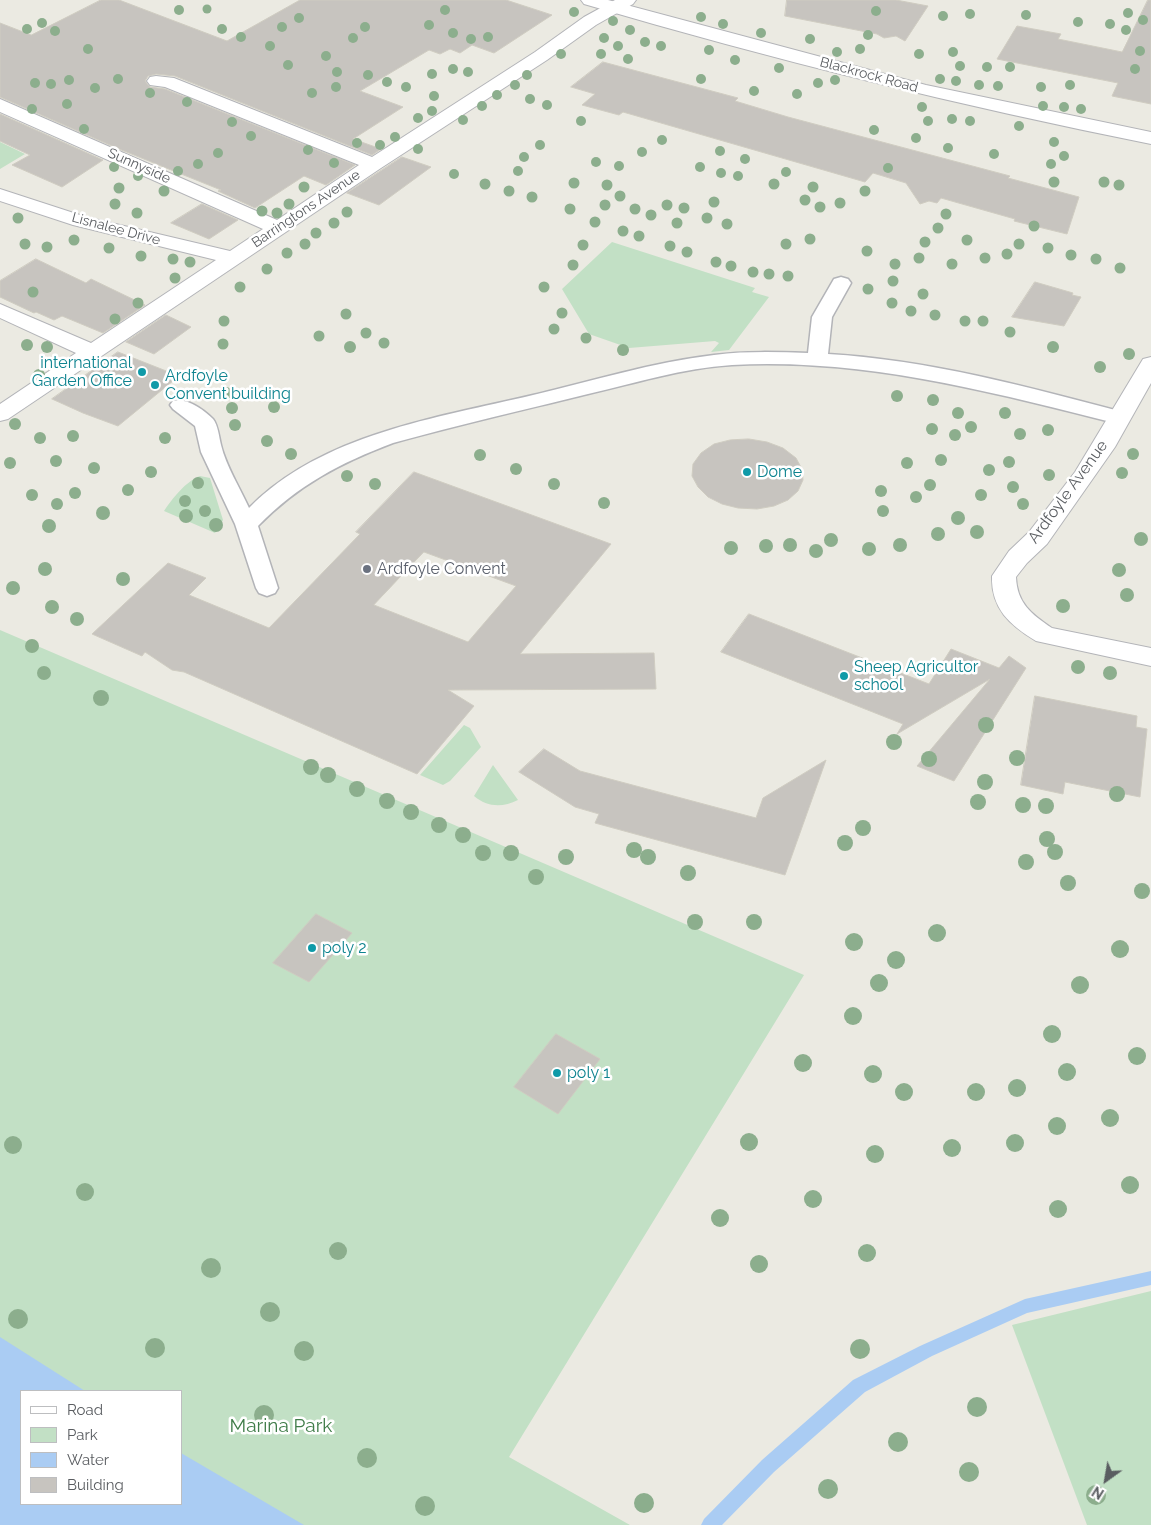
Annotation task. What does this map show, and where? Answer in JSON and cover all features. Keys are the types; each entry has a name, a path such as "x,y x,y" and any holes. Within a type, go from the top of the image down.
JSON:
{"street":[{"name":"Blackrock Road","path":"590,0 621,4 924,90 1151,138"},
{"name":"Barringtons Avenue","path":"0,414 94,353 374,164 541,56 590,21 621,4"},
{"path":"156,81 168,82 374,164"},
{"name":"Sunnyside","path":"0,104 278,228"},
{"name":"Lisnalee Drive","path":"0,195 80,221 233,258"},
{"path":"0,310 94,353"},
{"name":"Ardfoyle Avenue","path":"1151,364 1082,477 1038,538 1018,557 1004,576 1007,602 1029,626 1045,635 1151,657"}],"lane":[{"path":"817,360 822,317 840,283"},
{"path":"246,524 274,497 312,471 356,449 386,438 692,364 756,358 817,360 947,376 1028,393 1119,418"},
{"path":"180,405 205,423 212,452 246,524 267,588"}],"green space":[{"path":"0,142 25,154 0,169"},
{"path":"612,242 755,288 752,292 769,297 729,350 711,352 719,343 715,341 629,348 589,334 562,289"},
{"path":"200,476 210,478 223,520 215,533 164,511 185,486"},
{"name":"Marina Park","path":"0,630 804,975 509,1457 630,1525 0,1525"},
{"path":"464,725 470,728 481,747 450,781 443,785 420,775"},
{"path":"493,765 518,800 512,803 495,805 479,800 474,796"},
{"path":"1151,1291 1151,1525 1087,1525 1012,1325"}],"water":[{"path":"0,1337 83,1390 20,1390 20,1505 182,1505 182,1454 304,1525 0,1525"}],"building":[{"path":"101,0 119,0 227,41 300,0 506,0 552,15 494,53 472,45 460,53 450,49 440,54 429,50 360,91 403,107 353,139 381,149 372,155 175,76 156,74 148,76 145,81 150,87 165,89 355,165 326,185 304,176 255,208 218,191 221,190 119,149 0,97 0,23 31,35"},
{"path":"787,0 896,0 928,6 905,41 896,36 884,38 877,34 785,16"},
{"path":"1148,0 1151,0 1151,104 1112,96 1118,83 997,59 1017,26 1061,34 1058,39 1122,52"},
{"path":"603,62 738,98 735,101 788,117 1010,176 1008,178 1079,197 1067,234 1014,221 1015,219 941,198 937,203 929,201 920,204 906,183 873,173 865,182 623,112 619,115 582,105 595,94 571,87"},
{"path":"0,114 103,160 62,187 12,165 30,155 0,141"},
{"path":"402,157 431,167 379,205 347,193"},
{"path":"202,204 238,220 209,239 171,223"},
{"path":"36,259 86,283 91,279 145,305 103,333 62,316 54,320 0,297 0,281"},
{"path":"1035,282 1081,297 1064,326 1012,317"},
{"path":"166,315 191,327 154,354 126,342"},
{"path":"118,352 179,376 118,426 52,399"},
{"name":"Dome","path":"749,439 767,442 783,448 796,458 802,469 803,480 798,491 788,500 774,506 757,509 738,508 722,504 708,497 698,487 692,476 693,464 701,453 714,444 730,440"},
{"path":"414,472 611,544 520,654 654,653 656,689 448,690 474,706 417,774 184,672 172,670 145,652 142,656 92,634 168,563 206,578 189,595 269,628 360,534 356,532","holes":["424,552 516,586 468,642 374,605"]},
{"name":"Sheep Agricultor school","path":"749,614 929,684 951,649 999,668 1009,656 1026,668 954,781 917,766 990,679 897,734 903,724 721,652"},
{"path":"1035,696 1137,716 1136,727 1147,729 1140,797 1065,782 1063,794 1021,785"},
{"path":"544,749 580,771 756,818 763,798 826,760 785,875 595,823 599,814 575,807 519,772"},
{"name":"poly 2","path":"316,914 352,933 309,982 273,963"},
{"name":"poly 1","path":"556,1034 600,1059 558,1114 514,1087"}],"waterway":[{"path":"710,1525 768,1466 859,1386 926,1351 1025,1306 1151,1278"}],"place":[{"name":"international Garden Office","path":"142,372"},
{"name":"Ardfoyle Convent building","path":"155,385"},
{"name":"Dome","path":"747,472"},
{"name":"Ardfoyle Convent","path":"367,569"},
{"name":"Sheep Agricultor school","path":"844,676"},
{"name":"poly 2","path":"312,948"},
{"name":"poly 1","path":"557,1073"}]}
